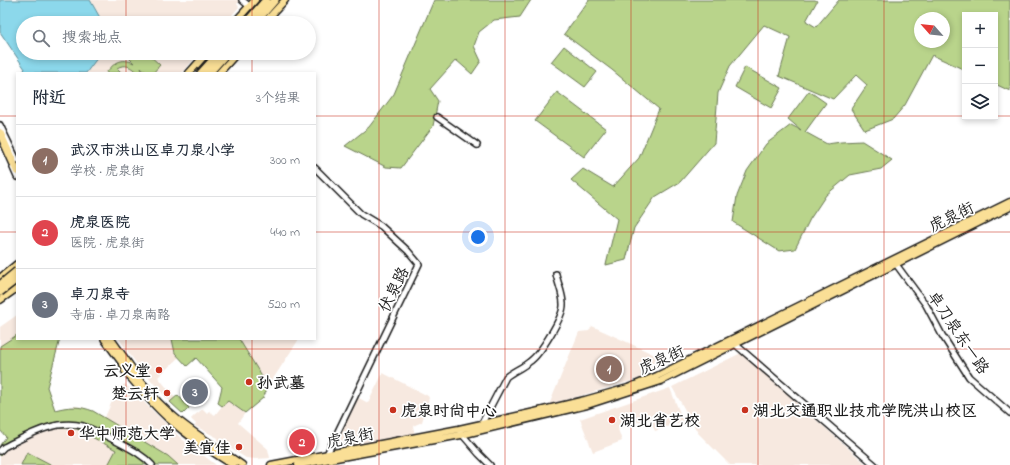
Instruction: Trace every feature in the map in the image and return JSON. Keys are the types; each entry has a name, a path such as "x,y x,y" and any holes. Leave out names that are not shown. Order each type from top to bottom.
{"highway":[{"path":"252,16 266,0"},
{"path":"261,16 275,0"},
{"path":"202,72 213,60"},
{"path":"210,72 221,60"},
{"path":"0,133 16,169"},
{"path":"0,285 16,272"},
{"path":"0,285 16,278"},
{"path":"0,292 16,279"},
{"path":"106,340 129,370 146,388"}],"main road":[{"path":"240,16 255,0"},
{"path":"270,16 285,0"},
{"path":"190,72 201,60"},
{"path":"220,72 231,60"},
{"name":"虎泉街","path":"298,465 588,405 629,392 661,380 735,344 1010,202"},
{"name":"虎泉街","path":"271,465 327,454 460,432 482,423 536,412 628,388 657,376 1010,208"},
{"path":"11,292 9,283 0,278 16,265"},
{"path":"0,300 16,289"},
{"path":"103,340 143,393 165,415 190,436 233,465"},
{"path":"112,340 146,388 164,407 183,423 242,465"}],"street":[{"path":"242,0 249,6"},
{"path":"437,117 477,145"},
{"path":"0,125 16,158"},
{"path":"0,142 16,175"},
{"name":"伏泉路","path":"316,169 361,214 381,226 408,251 419,264 327,454"},
{"name":"卓刀泉东一路","path":"895,262 926,305 942,335 969,377 1010,413"},
{"path":"482,423 506,377 529,363 538,354 561,314 563,305 556,274"},
{"path":"735,344 875,465"},
{"path":"0,451 4,447 48,427 76,425 89,428 128,447 152,465"},
{"path":"460,432 490,465"}],"shaded area":[{"path":"90,0 241,0 237,4 239,7 231,16 99,16"},
{"path":"96,60 193,60 183,72 87,72"},
{"path":"16,316 16,340 60,340 47,387 55,410 75,406 82,407 105,417 118,388 125,384 183,440 216,465 0,465 0,445 6,437 0,430 0,327"},
{"path":"592,326 666,360 641,378 549,405 579,332 589,331"},
{"path":"120,340 172,340 175,353 179,357 158,377 175,398 170,402 136,363"},
{"path":"240,340 298,340 269,385 264,380"},
{"name":"湖北交通职业技术学院洪山校区","path":"741,353 867,465 730,465 698,433 672,387"},
{"path":"383,373 428,396 429,398 422,422 413,426 415,435 339,447 335,441 357,397 368,403"},
{"name":"湖北省艺校","path":"670,388 683,421 655,431 649,418 618,429 622,441 593,452 580,419"},
{"path":"228,401 245,413 238,423 268,449 270,458 246,458 217,440 218,438 195,426 196,424 191,419 195,415 203,409 207,413 209,411 215,415"}],"green space":[{"path":"434,0 531,0 520,17 494,20 479,32 474,46 481,61 472,74 456,60 430,89 438,101 433,126 401,168 386,167 345,146 369,127 394,94"},
{"path":"589,0 815,0 817,1 806,21 816,27 839,0 1010,0 1010,91 998,85 998,12 962,12 962,69 932,55 905,105 893,119 865,130 851,109 867,85 856,75 833,99 779,76 790,37 764,25 730,66 718,93 714,143 680,182 655,197 634,228 626,260 606,265 617,219 571,180 583,169 613,187 639,158 659,109 612,70 564,34"},
{"path":"564,46 597,72 585,87 551,62"},
{"path":"131,60 155,60 160,65 154,72 146,72 141,68 143,72 136,72 131,67 123,66 117,68 121,72 107,72 118,62 129,61 134,63"},
{"path":"745,67 782,88 771,108 735,87"},
{"path":"809,91 826,103 805,132 827,144 862,141 892,160 881,169 850,175 826,195 810,219 795,249 779,251 733,222 737,196 747,171 766,144 791,125 801,130 788,119"},
{"path":"557,92 606,129 584,157 535,121"},
{"path":"16,336 16,340 60,340 47,387 55,410 74,407 93,411 168,456 178,465 108,465 116,450 77,429 71,428 52,429 23,436 0,456 0,445 6,437 0,430 0,346"},
{"path":"172,340 240,340 264,380 269,385 263,398 245,413 228,401 222,406 218,403 222,387 196,358 187,366 175,353"},
{"path":"178,395 189,408 183,414 170,402"},
{"path":"27,452 52,465 21,465"}],"water":[{"path":"0,0 90,0 99,16 16,16 16,56 0,32"},
{"path":"19,60 96,60 87,72 22,72 25,69"}],"place":[{"name":"武汉市洪山区卓刀泉小学","path":"609,369"},
{"name":"云义堂","path":"159,370"},
{"name":"孙武墓","path":"249,382"},
{"name":"卓刀泉寺","path":"195,392"},
{"name":"楚云轩","path":"167,393"},
{"name":"虎泉时尚中心","path":"393,410"},
{"name":"湖北交通职业技术学院洪山校区","path":"745,410"},
{"name":"湖北省艺校","path":"612,420"},
{"name":"华中师范大学","path":"71,433"},
{"name":"虎泉医院","path":"302,442"},
{"name":"美宜佳","path":"239,447"}]}
